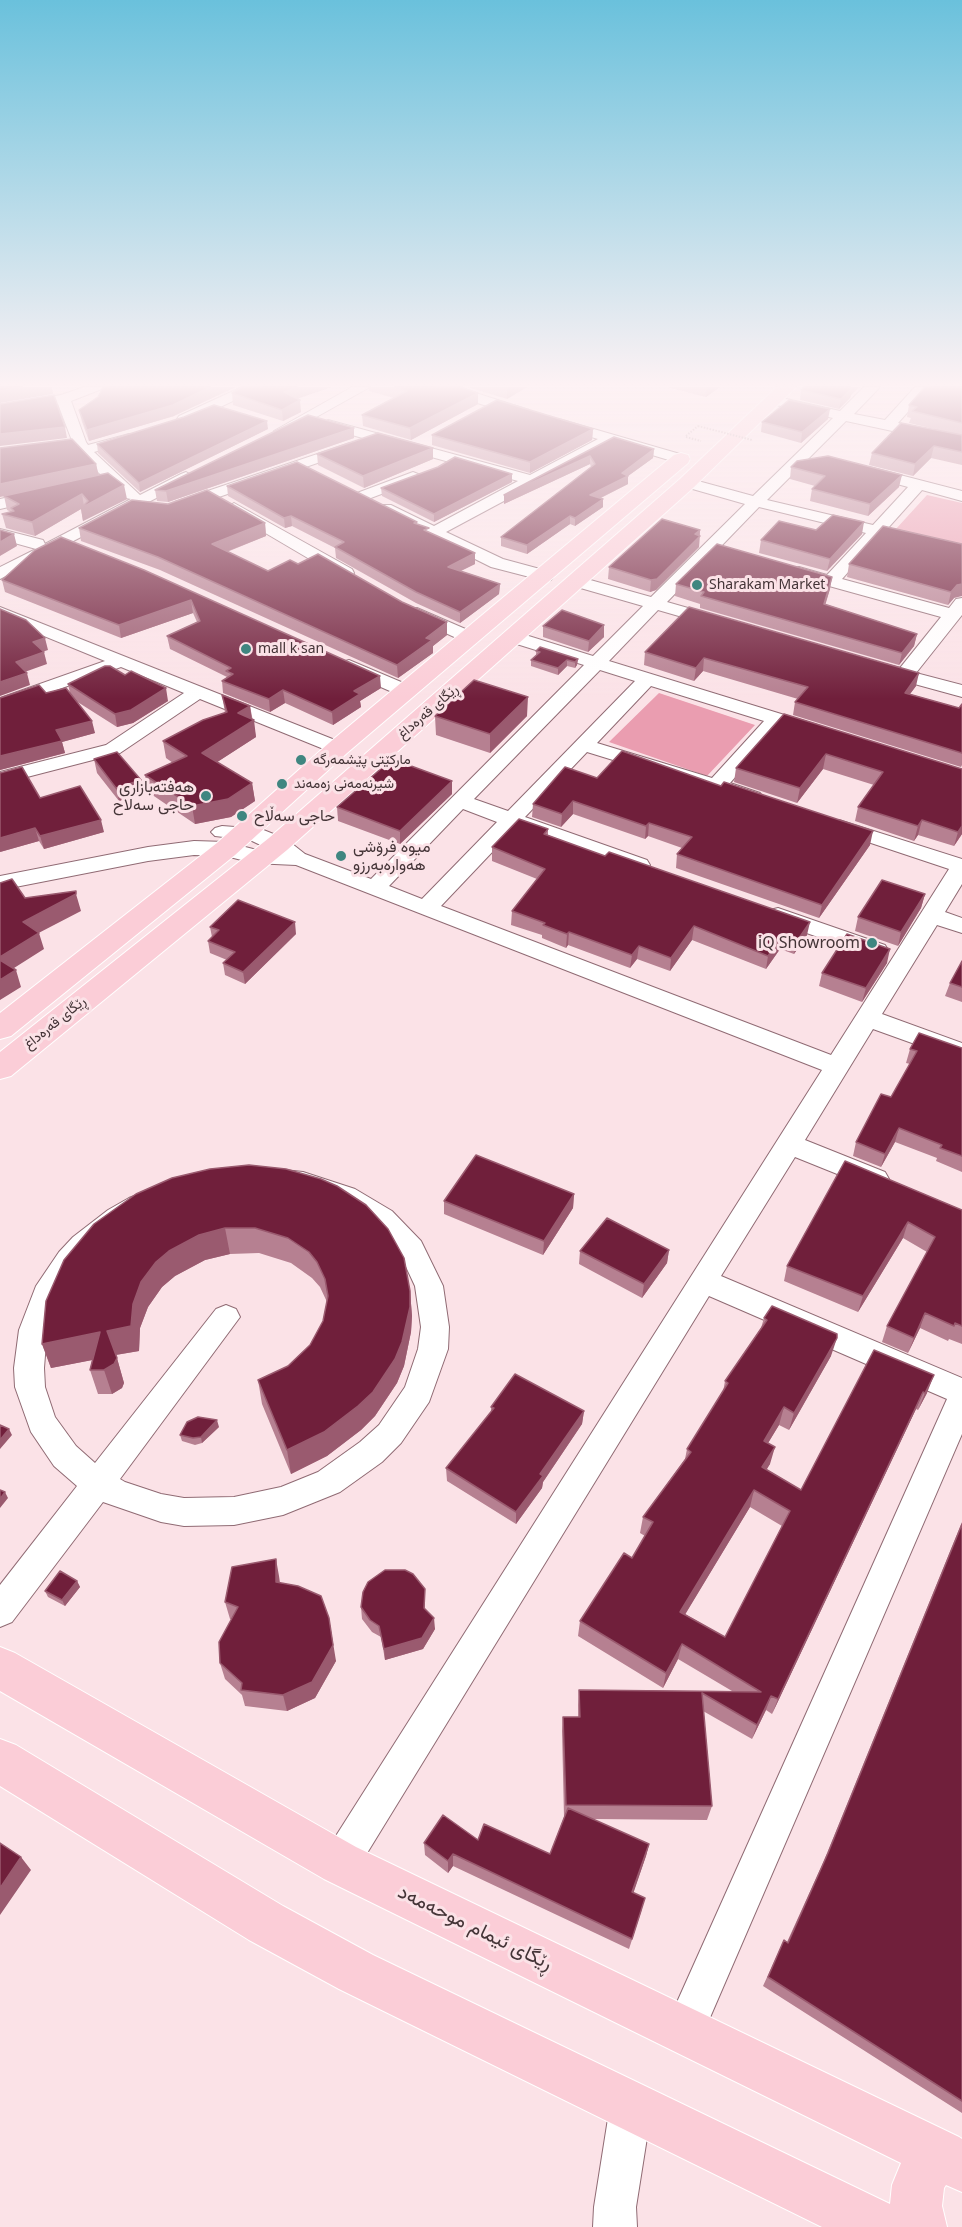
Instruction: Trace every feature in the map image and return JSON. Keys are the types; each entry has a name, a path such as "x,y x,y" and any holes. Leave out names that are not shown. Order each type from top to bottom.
{"main road":[{"name":"ڕێگای قەرەداغ","path":"0,1029 226,849 338,748 545,576 641,491"},
{"name":"ڕێگای قەرەداغ","path":"0,1068 270,850 678,491"},
{"name":"ڕێگای ئیمام موحەمەد","path":"0,1668 340,1863 951,2160"},
{"path":"0,1761 286,1934 356,1972 879,2227"},
{"path":"920,2227 916,2206 918,2185 927,2167 951,2160"}],"street":[{"path":"0,504 57,491"},
{"path":"124,491 131,500 164,509 223,491"},
{"path":"0,562 149,491"},
{"path":"367,491 357,494 497,563 545,576"},
{"path":"434,532 511,491"},
{"path":"716,491 962,551"},
{"path":"374,888 462,802 768,491"},
{"path":"831,581 912,491"},
{"path":"942,491 962,496"},
{"path":"211,495 359,581"},
{"path":"0,574 131,500"},
{"path":"0,534 37,544"},
{"path":"62,541 82,549"},
{"path":"712,547 734,553"},
{"path":"788,568 831,581 957,609 904,675"},
{"path":"576,581 735,627"},
{"path":"399,604 471,638"},
{"path":"0,612 338,748"},
{"path":"0,633 29,624"},
{"path":"513,637 831,736"},
{"path":"337,660 406,691"},
{"path":"0,704 121,661"},
{"path":"871,666 962,691"},
{"path":"426,908 647,679"},
{"path":"0,778 113,749 198,692"},
{"path":"717,785 776,719"},
{"path":"584,745 772,804"},
{"path":"462,802 658,872"},
{"path":"340,1863 962,866 817,818"},
{"path":"0,869 219,832 244,832 270,850"},
{"path":"0,883 148,854 194,848 270,850 299,859 838,1067"},
{"path":"758,907 904,959"},
{"path":"931,915 962,926"},
{"path":"868,1018 962,1052"},
{"path":"790,1144 897,1188"},
{"path":"268,1177 303,1182 346,1196 382,1218 411,1249 425,1276 433,1306 433,1349 427,1371 418,1393 390,1434 350,1469 307,1493 283,1501 234,1511 184,1512 160,1508 127,1498 97,1483 65,1456 47,1432 35,1405 28,1368 33,1330 46,1294 69,1260 98,1232 139,1205 184,1187 232,1178 268,1177"},
{"path":"703,1281 962,1392"},
{"path":"0,1611 226,1317"},
{"path":"685,2029 962,1400"},
{"path":"615,2227 615,2207 631,2106"}],"shaded area":[{"path":"927,495 962,503 962,547 895,530"},
{"path":"659,693 755,725 707,776 609,742"}],"building":[{"path":"27,491 113,491 81,508 88,501 82,494 32,522 2,514 14,511 11,508 19,504 4,496"},
{"path":"209,491 265,523 212,544 268,571 290,560 298,564 318,554 402,602 447,622 426,638 432,640 397,665 158,557 79,528 132,500 168,504"},
{"path":"236,491 355,491 417,522 414,523 429,528 424,530 475,553 448,567 500,584 460,612 416,592 335,547 344,542 291,516 284,518"},
{"path":"387,491 479,491 434,514"},
{"path":"560,491 598,491 590,495 603,499 575,518 570,516 527,545 501,537"},
{"path":"819,491 884,491 870,504"},
{"path":"833,515 864,522 830,559 761,540 779,521 816,530"},
{"path":"662,519 700,530 695,534 700,536 657,579 651,580 609,567"},
{"path":"883,526 962,544 962,584 957,585 951,592 849,564"},
{"path":"0,530 14,534 0,542"},
{"path":"61,537 144,570 380,676 354,691 360,694 332,712 283,690 269,699 222,681 233,674 226,671 231,668 167,636 200,621 191,600 119,625 2,580 35,550"},
{"path":"717,544 832,577 824,604 917,634 902,653 701,596 704,592 676,584"},
{"path":"689,607 919,673 905,693 959,708 962,704 962,753 795,702 808,687 704,658 696,668 645,652"},
{"path":"0,609 26,620 45,638 33,642 44,652 16,662 27,673 0,682"},
{"path":"562,610 604,625 589,641 543,626"},
{"path":"540,647 578,659 575,662 567,660 558,668 531,660 540,652 536,651"},
{"path":"105,666 110,666 125,675 131,671 166,688 131,710 115,714 68,684"},
{"path":"474,680 528,697 490,734 435,716"},
{"path":"39,685 46,693 66,688 92,721 56,730 62,741 0,756 0,698"},
{"path":"222,695 250,706 238,713 254,720 202,753 252,783 228,799 192,806 145,775 187,756 163,741 203,720 227,712"},
{"path":"784,714 962,769 962,826 958,832 922,820 918,826 858,807 883,772 826,754 800,788 736,768"},
{"path":"622,751 721,786 724,782 873,831 822,905 677,854 692,837 649,823 646,826 573,801 562,814 533,804 565,767 597,778"},
{"path":"117,752 141,780 116,788 94,759"},
{"path":"392,759 452,781 400,831 337,807"},
{"path":"22,767 40,798 80,786 101,820 40,836 35,828 0,838 0,773"},
{"path":"519,819 548,829 544,834 605,856 609,852 810,922 797,941 782,936 768,956 694,926 671,958 639,946 632,955 569,932 567,934 512,911 545,869 492,847"},
{"path":"12,879 25,898 76,891 76,894 23,922 39,933 0,957 0,883"},
{"path":"882,880 925,894 901,932 858,917"},
{"path":"238,900 295,922 243,972 223,963 235,952 208,941 219,930 210,927"},
{"path":"847,934 890,949 866,988 822,973"},
{"path":"0,960 16,970 0,980"},
{"path":"962,961 962,987 950,983"},
{"path":"919,1033 962,1048 962,1156 940,1148 942,1145 899,1128 885,1154 856,1142 881,1094 891,1097 917,1051 910,1049"},
{"path":"476,1155 574,1194 544,1241 444,1201"},
{"path":"845,1161 962,1210 962,1326 955,1323 954,1326 925,1313 914,1338 887,1326 935,1237 908,1222 863,1296 787,1266"},
{"path":"249,1165 286,1169 321,1179 337,1186 366,1205 388,1229 404,1258 410,1291 410,1307 402,1342 395,1359 373,1392 324,1432 287,1450 258,1380 288,1366 310,1345 323,1321 328,1296 325,1279 317,1262 309,1252 288,1238 255,1228 225,1228 199,1235 169,1251 156,1262 141,1282 133,1304 131,1326 107,1331 117,1358 114,1364 104,1370 90,1370 100,1332 42,1344 46,1301 64,1260 94,1224 136,1194 172,1178 210,1169"},
{"path":"607,1218 669,1250 644,1284 580,1251"},
{"path":"772,1306 837,1334 837,1338 794,1413 784,1407 764,1441 775,1447 762,1467 801,1490 874,1350 934,1375 925,1393 923,1392 778,1699 771,1696 757,1725 702,1693 712,1806 566,1805 563,1717 580,1717 579,1690 761,1692 682,1644 666,1673 580,1621 624,1553 632,1558 653,1522 643,1517 691,1452 687,1449 728,1383 725,1381 767,1320 764,1318","holes":["754,1490 790,1511 725,1637 680,1612"]},
{"path":"515,1374 584,1411 540,1474 543,1476 516,1512 446,1468 494,1408 491,1407"},
{"path":"198,1417 217,1420 201,1437 180,1435 187,1422"},
{"path":"0,1425 9,1429 0,1440"},
{"path":"962,1524 962,2101 768,1977 784,1940 788,1943 828,1853"},
{"path":"276,1559 276,1582 298,1586 321,1596 329,1618 333,1645 312,1682 283,1695 241,1690 242,1683 220,1663 219,1642 238,1607 225,1602 232,1567"},
{"path":"385,1570 405,1570 413,1574 425,1589 424,1608 434,1618 422,1638 384,1649 379,1626 370,1620 361,1607 363,1592 368,1582"},
{"path":"60,1571 77,1581 62,1600 45,1591"},
{"path":"568,1808 649,1844 632,1892 645,1898 632,1939 453,1854 448,1861 424,1843 443,1815 478,1840 484,1824 550,1854"},
{"path":"0,1843 21,1857 0,1888"}],"place":[{"name":"Sharakam Market","path":"697,585"},
{"name":"mall k san","path":"246,649"},
{"name":"مارکێتی پێشمەرگە","path":"301,760"},
{"name":"شیرنەمەنی زەمەند","path":"282,784"},
{"name":"هەفتەبازاری حاجی سەلاح","path":"206,796"},
{"name":"حاجی سەڵاح","path":"242,816"},
{"name":"میوە فرۆشی هەوارەبەرزو","path":"341,856"},
{"name":"iQ Showroom","path":"872,943"}]}
